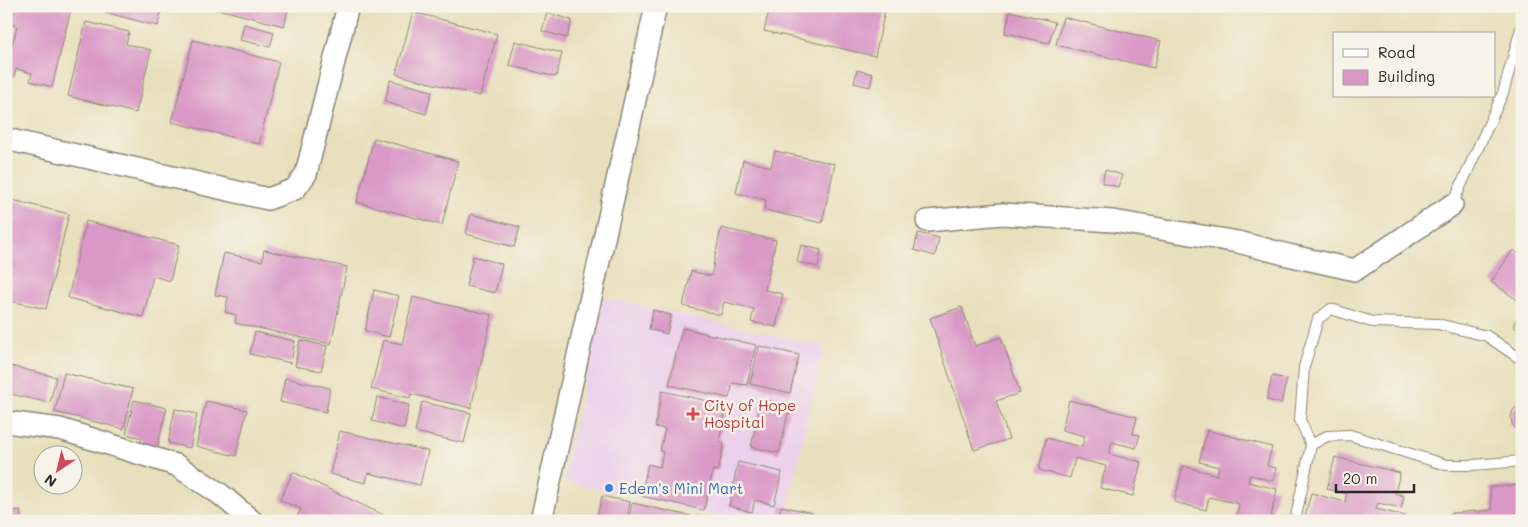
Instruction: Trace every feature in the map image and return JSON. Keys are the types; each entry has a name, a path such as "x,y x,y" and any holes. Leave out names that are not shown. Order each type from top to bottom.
{"street":[{"path":"6,139 268,199 294,188 306,174 348,6"},
{"path":"541,521 656,6"},
{"path":"927,221 1002,214 1112,221 1238,242 1355,270 1452,205"},
{"path":"6,422 60,429 176,466 220,494 252,521"}],"lane":[{"path":"1452,205 1503,93 1522,26"},
{"path":"1295,521 1311,444 1300,420 1304,366 1318,318 1331,309 1372,322 1438,324 1487,336 1522,360"},
{"path":"1311,444 1327,436 1350,436 1446,465 1522,461"}],"shaded area":[{"name":"City of Hope Hospital","path":"603,297 824,347 785,521 737,521 562,481"}],"building":[{"path":"6,6 60,6 71,9 52,87 30,81 32,73 16,69 14,77 6,76 6,52 10,53 17,26 6,24"},
{"path":"108,6 162,6 158,26 107,13"},
{"path":"214,6 289,6 284,26 214,8"},
{"path":"770,6 886,6 875,56 764,31"},
{"path":"1010,11 1055,22 1049,43 1005,33"},
{"path":"413,12 497,34 480,96 396,74"},
{"path":"547,13 572,20 567,38 542,31"},
{"path":"1063,17 1161,41 1154,68 1056,45"},
{"path":"86,22 129,32 126,44 151,50 136,113 68,96"},
{"path":"244,24 274,32 270,47 240,40"},
{"path":"193,40 279,62 259,144 172,122"},
{"path":"515,41 562,53 556,77 509,65"},
{"path":"857,70 873,74 870,87 854,83"},
{"path":"390,80 432,91 426,114 385,102"},
{"path":"374,138 458,161 442,225 357,202"},
{"path":"775,151 835,164 822,223 764,210 766,200 736,193 743,160 771,167"},
{"path":"1105,170 1122,175 1118,187 1102,183"},
{"path":"8,199 69,214 46,309 6,300 6,205"},
{"path":"471,214 520,227 514,247 466,234"},
{"path":"86,221 179,245 170,281 153,276 143,317 68,298"},
{"path":"721,228 776,240 765,290 783,294 776,327 751,322 754,309 724,302 721,315 683,306 691,271 711,276"},
{"path":"918,233 939,238 935,256 914,250"},
{"path":"801,245 821,250 818,267 797,262"},
{"path":"264,250 347,267 331,344 235,323 236,315 225,312 228,297 215,295 224,253 262,261"},
{"path":"1513,250 1522,256 1522,303 1491,282"},
{"path":"473,256 502,264 495,293 466,286"},
{"path":"374,290 399,296 389,337 365,331"},
{"path":"413,297 492,315 471,408 411,394 410,398 371,389 383,340 402,344"},
{"path":"962,307 975,346 1001,337 1020,393 996,401 1009,439 974,450 930,318"},
{"path":"653,310 671,315 667,334 649,329"},
{"path":"1522,313 1522,332 1513,326"},
{"path":"682,328 756,345 747,385 733,383 729,398 669,385"},
{"path":"255,332 295,341 291,363 250,354"},
{"path":"300,340 327,346 321,371 295,366"},
{"path":"759,346 799,355 790,393 750,384"},
{"path":"6,365 56,377 50,403 6,393"},
{"path":"64,373 133,389 124,429 55,412"},
{"path":"1272,376 1287,379 1281,403 1267,400"},
{"path":"285,378 330,388 326,412 280,402"},
{"path":"662,391 727,405 719,441 724,443 718,471 713,470 704,510 641,496 648,464 660,467 663,452 660,451 665,429 655,427"},
{"path":"377,397 409,405 404,429 372,421"},
{"path":"762,399 790,405 779,453 751,447"},
{"path":"134,400 167,408 156,451 139,447 142,438 126,434"},
{"path":"1069,400 1137,417 1133,434 1140,435 1136,448 1112,442 1109,454 1141,462 1133,496 1100,488 1106,466 1075,458 1070,478 1039,470 1046,438 1082,447 1085,436 1062,430"},
{"path":"206,401 247,410 236,456 196,446"},
{"path":"422,402 471,413 464,443 415,432"},
{"path":"1522,405 1522,432 1512,425 1511,417 1513,410"},
{"path":"175,409 197,414 190,448 168,443"},
{"path":"1207,430 1272,447 1267,466 1276,468 1273,481 1250,475 1248,482 1277,489 1270,521 1249,521 1236,517 1239,504 1209,497 1206,510 1174,502 1183,466 1217,475 1219,467 1199,462"},
{"path":"340,431 428,451 420,485 368,473 366,483 330,474"},
{"path":"1335,457 1400,473 1395,493 1404,496 1401,508 1378,503 1376,509 1405,516 1404,521 1304,521 1311,493 1345,502 1347,494 1327,489"},
{"path":"738,462 782,472 774,505 755,500 752,512 729,506"},
{"path":"293,472 396,521 295,521 301,509 280,500"},
{"path":"1522,485 1522,521 1452,521 1451,513 1492,510 1490,487"},
{"path":"602,496 630,502 626,521 596,521"},
{"path":"632,503 690,516 689,521 628,521"},
{"path":"781,506 813,513 812,521 778,521"},
{"path":"20,510 22,521 6,521 6,512"},
{"path":"696,516 714,520 714,521 695,521"}],"place":[{"name":"City of Hope Hospital","path":"693,414"},
{"name":"Edem's Mini Mart","path":"609,488"}]}
